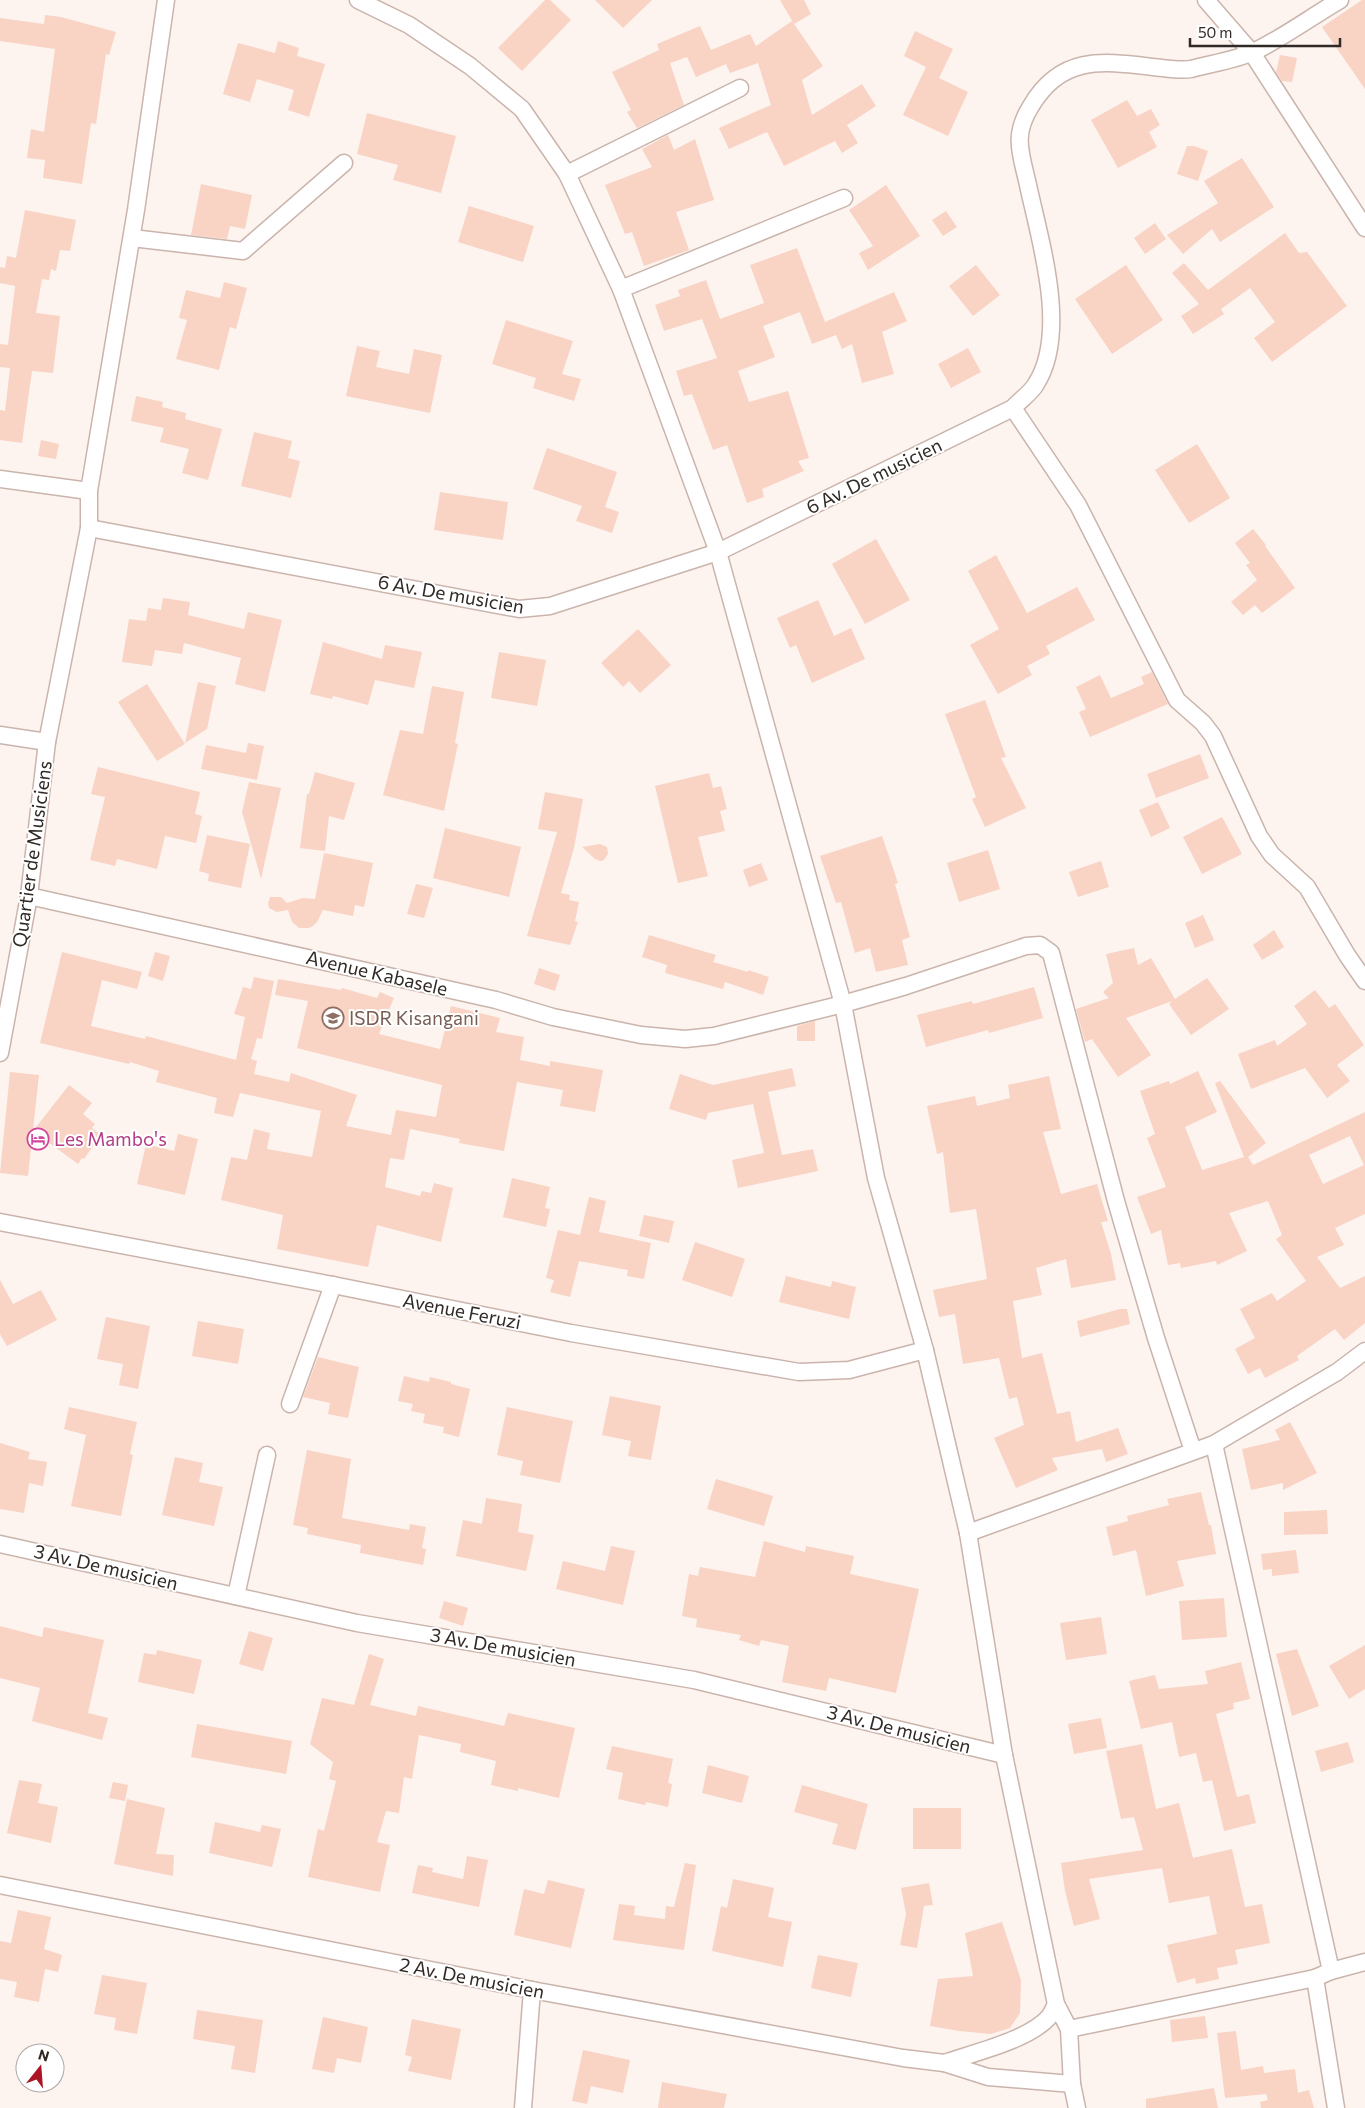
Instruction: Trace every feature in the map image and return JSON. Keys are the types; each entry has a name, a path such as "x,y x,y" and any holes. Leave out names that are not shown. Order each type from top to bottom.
{"street":[{"name":"Quartier de Musiciens","path":"0,1053 29,896 47,742 89,528 89,492 132,238 166,0"},
{"path":"358,0 409,25 470,66 522,109 567,174 621,289 718,552 843,1004 876,1178 924,1350 968,1533 1004,1755 1056,2004 1069,2029 1072,2084 1077,2108"},
{"path":"1206,0 1252,53 1365,228"},
{"name":"6 Av. De musicien","path":"89,528 519,608 550,606 718,552 1013,408 1036,386 1045,368 1050,348 1052,325 1041,246 1018,140 1024,117 1036,97 1052,78 1074,66 1096,62 1188,69 1252,53 1340,0"},
{"path":"567,174 740,88"},
{"path":"132,238 243,251 344,163"},
{"path":"621,289 844,198"},
{"path":"1013,408 1078,505 1177,700 1203,723 1213,736 1258,836 1272,854 1306,887 1346,955 1365,981"},
{"path":"0,479 89,492"},
{"path":"0,735 47,742"},
{"name":"Avenue Kabasele","path":"29,896 496,1000 553,1017 641,1035 685,1039 714,1036 843,1004 906,986 1026,946 1040,946 1051,953 1116,1201 1156,1338 1193,1451"},
{"name":"Avenue Feruzi","path":"0,1222 333,1285 571,1333 799,1372 849,1370 924,1350"},
{"path":"290,1404 333,1285"},
{"path":"968,1533 1214,1444 1337,1372 1365,1350"},
{"path":"1214,1444 1331,1971"},
{"path":"236,1596 267,1455"},
{"name":"3 Av. De musicien","path":"0,1544 358,1623 694,1680 1004,1755"},
{"name":"2 Av. De musicien","path":"0,1885 532,1990 903,2058 944,2063 988,2077 1072,2084"},
{"path":"1069,2029 1315,1978 1331,1971 1365,1962"},
{"path":"1315,1978 1336,2108"},
{"path":"523,2108 532,1990"},
{"path":"944,2063 1011,2040 1030,2030 1048,2018 1056,2004"}],"building":[{"path":"545,0 550,0 571,20 522,71 498,48"},
{"path":"595,0 652,0 623,28"},
{"path":"780,0 804,0 811,14 794,24"},
{"path":"1362,0 1365,0 1365,89 1322,27"},
{"path":"45,15 61,17 116,32 109,55 106,54 96,124 91,123 82,184 43,178 45,160 27,158 31,129 44,132 55,49 0,41 0,18 44,24"},
{"path":"792,21 823,66 802,80 812,115 862,84 876,106 847,125 858,143 842,153 835,141 784,166 767,132 729,149 719,128 771,105 758,63 730,73 726,64 696,77 687,57 670,63 684,105 637,128 627,112 631,110 612,72 659,50 657,44 700,26 711,50 750,34 756,46"},
{"path":"915,31 953,49 939,78 968,92 948,136 903,115 926,67 904,56"},
{"path":"278,41 299,48 297,56 325,64 309,117 288,110 294,90 257,79 250,102 223,94 238,43 275,53"},
{"path":"1280,55 1297,58 1292,82 1282,81 1276,72"},
{"path":"1127,100 1137,116 1151,109 1160,125 1149,132 1157,147 1118,168 1091,120"},
{"path":"367,113 456,136 441,193 393,180 398,165 357,154"},
{"path":"668,135 674,150 695,139 714,200 676,212 689,250 644,266 632,232 625,234 605,185 652,167 642,149"},
{"path":"1187,146 1194,146 1208,151 1198,181 1177,174"},
{"path":"1242,158 1274,207 1220,242 1212,229 1183,254 1167,235 1218,203 1204,181"},
{"path":"201,184 252,195 245,229 230,226 227,239 191,235"},
{"path":"886,185 920,236 868,270 859,253 873,246 849,210"},
{"path":"469,206 534,226 523,262 458,242"},
{"path":"25,210 76,220 70,251 60,250 56,271 51,269 49,280 42,279 36,313 60,316 53,373 32,371 22,443 0,440 0,410 5,411 10,368 0,367 0,344 8,345 15,286 0,283 0,267 5,268 7,256 16,258"},
{"path":"946,211 957,227 943,236 932,220"},
{"path":"1155,223 1166,239 1145,254 1134,238"},
{"path":"1285,233 1299,253 1307,252 1347,306 1272,362 1254,338 1275,322 1250,288 1221,309 1224,314 1193,334 1181,316 1199,304 1172,273 1184,263 1208,290"},
{"path":"797,248 825,322 894,292 907,321 882,332 894,374 862,383 852,344 842,349 836,335 812,344 800,312 763,326 775,357 738,371 749,402 788,391 809,458 798,461 804,471 762,489 764,497 747,503 727,445 713,450 692,394 684,396 676,371 717,358 702,319 664,331 655,305 680,296 678,290 706,280 720,319 764,303 750,265"},
{"path":"976,265 1000,295 973,316 949,286"},
{"path":"1126,265 1163,320 1112,354 1075,299"},
{"path":"224,282 247,288 236,329 230,327 219,370 176,359 187,320 179,318 186,290 220,298"},
{"path":"506,320 573,341 562,374 581,379 574,401 533,388 536,378 492,364"},
{"path":"357,346 380,351 376,367 409,374 414,349 442,355 430,413 346,396"},
{"path":"968,348 981,372 951,388 938,364"},
{"path":"136,396 163,402 162,407 186,413 185,419 222,429 208,480 182,473 189,449 160,442 164,428 131,421"},
{"path":"254,432 292,441 288,458 300,461 291,498 241,486"},
{"path":"41,440 59,444 56,459 38,456"},
{"path":"1197,444 1230,498 1189,523 1155,470"},
{"path":"547,448 617,472 605,507 619,512 612,533 576,521 582,506 533,489"},
{"path":"440,492 508,502 503,540 434,530"},
{"path":"1253,529 1295,588 1262,613 1255,605 1243,615 1231,602 1257,580 1246,565 1250,563 1235,543"},
{"path":"876,539 910,600 865,624 832,564"},
{"path":"996,555 1027,613 1077,587 1095,620 1046,646 1050,654 1027,666 1032,675 998,694 970,645 999,629 968,571"},
{"path":"163,598 190,602 188,615 244,629 248,612 282,620 265,692 235,684 241,658 184,643 182,654 155,650 152,666 122,662 129,619 146,621 148,608 161,610"},
{"path":"818,600 834,636 851,628 865,659 812,683 796,645 790,648 777,618"},
{"path":"638,629 671,665 640,693 629,681 623,687 601,663"},
{"path":"323,642 382,659 385,645 422,652 414,688 375,680 368,705 333,696 332,699 310,694"},
{"path":"499,652 546,660 537,706 491,698"},
{"path":"1152,672 1168,704 1090,737 1079,712 1086,709 1076,687 1100,675 1111,698 1144,684 1141,677"},
{"path":"198,682 216,686 207,729 185,743"},
{"path":"147,684 185,744 157,761 118,702"},
{"path":"432,686 464,692 455,743 458,744 444,811 383,795 400,730 423,734"},
{"path":"985,700 1006,757 1001,758 1026,808 985,827 972,799 976,797 945,714"},
{"path":"248,743 264,746 257,780 201,769 206,745 246,753"},
{"path":"1200,754 1209,778 1156,798 1147,774"},
{"path":"98,767 200,792 195,814 202,816 196,843 165,836 157,869 117,859 115,866 90,860 105,797 91,794"},
{"path":"315,772 355,783 344,820 329,816 325,851 300,848 307,794 309,794"},
{"path":"709,773 713,788 721,786 727,809 720,811 725,831 698,837 708,876 678,883 655,786"},
{"path":"249,782 281,788 261,879 242,812"},
{"path":"545,792 583,799 574,848 561,893 570,895 569,900 579,902 575,921 578,922 570,945 527,936 557,832 538,829"},
{"path":"1158,802 1170,828 1151,837 1139,810"},
{"path":"1222,817 1242,854 1202,874 1183,837"},
{"path":"445,828 521,847 509,897 433,878"},
{"path":"207,835 250,844 241,888 208,881 209,874 199,871"},
{"path":"882,836 898,883 895,884 910,937 902,940 908,965 876,972 870,948 855,953 841,902 836,903 820,856"},
{"path":"600,844 607,847 608,854 604,860 600,861 582,847"},
{"path":"988,850 1000,889 959,902 947,863"},
{"path":"324,853 373,863 364,907 355,905 353,916 323,910 313,926 299,928 292,922 288,910 277,912 269,908 270,897 281,897 287,903 303,898 315,899"},
{"path":"1101,861 1109,887 1078,897 1069,872"},
{"path":"761,863 768,880 749,887 743,870"},
{"path":"416,884 433,888 424,918 407,914"},
{"path":"1203,915 1214,940 1195,948 1185,923"},
{"path":"1274,930 1284,947 1262,960 1253,945"},
{"path":"649,935 716,955 713,962 769,977 763,995 725,982 723,989 665,973 667,965 642,957"},
{"path":"1134,948 1138,965 1151,958 1175,999 1207,978 1229,1009 1191,1035 1169,1004 1172,1001 1126,1018 1151,1055 1118,1077 1092,1039 1085,1042 1076,1009 1109,998 1103,992 1113,983 1106,954"},
{"path":"62,952 142,972 137,989 102,980 91,1026 145,1039 146,1036 236,1060 245,1017 234,1014 243,987 251,989 254,977 274,981 262,1039 257,1038 251,1059 257,1061 254,1074 289,1082 291,1073 357,1095 346,1126 391,1135 396,1110 436,1117 442,1085 297,1048 308,1001 275,995 278,979 341,990 342,988 377,998 380,992 394,998 379,1034 440,1049 451,1006 500,1018 496,1032 524,1037 520,1060 550,1066 550,1061 603,1070 595,1112 560,1106 563,1090 517,1082 504,1151 459,1143 460,1139 410,1129 404,1160 390,1158 385,1187 420,1196 422,1191 431,1193 434,1183 453,1188 441,1242 377,1225 368,1267 277,1249 283,1215 221,1200 231,1157 247,1160 254,1129 270,1133 267,1149 312,1157 321,1111 240,1093 233,1117 214,1113 217,1098 156,1082 159,1071 130,1062 129,1064 40,1043"},
{"path":"155,952 170,956 163,981 148,976"},
{"path":"539,968 560,975 555,991 534,984"},
{"path":"1034,987 1043,1018 989,1033 988,1030 926,1047 917,1015 972,1001 973,1004"},
{"path":"1315,990 1329,1008 1335,1004 1364,1045 1337,1065 1350,1081 1327,1098 1305,1068 1251,1089 1238,1054 1275,1040 1277,1046 1307,1024 1294,1006"},
{"path":"815,1021 815,1041 797,1041 797,1026"},
{"path":"792,1068 796,1086 768,1092 782,1155 813,1149 818,1171 738,1188 732,1160 764,1153 753,1104 708,1113 706,1120 669,1109 680,1074 713,1085"},
{"path":"1198,1071 1217,1112 1185,1127 1202,1170 1244,1157 1215,1083 1220,1081 1266,1143 1248,1157 1253,1165 1365,1112 1365,1214 1335,1228 1344,1245 1317,1257 1340,1288 1365,1276 1365,1323 1344,1340 1335,1329 1297,1356 1299,1360 1265,1378 1260,1368 1248,1374 1235,1349 1255,1338 1240,1309 1272,1293 1277,1301 1306,1281 1276,1239 1282,1235 1268,1201 1229,1213 1247,1251 1217,1265 1216,1261 1181,1268 1180,1263 1168,1265 1161,1230 1151,1234 1137,1197 1166,1187 1147,1138 1155,1134 1140,1091 1169,1081 1170,1084","holes":["1350,1136 1364,1165 1323,1184 1309,1155"]},
{"path":"10,1072 39,1075 28,1176 0,1173"},
{"path":"1049,1076 1061,1129 1043,1132 1061,1194 1097,1184 1108,1221 1101,1222 1111,1254 1116,1280 1071,1288 1066,1259 1036,1268 1042,1295 1013,1301 1022,1358 1042,1353 1057,1414 1070,1411 1076,1442 1118,1428 1128,1454 1106,1462 1102,1449 1052,1458 1058,1470 1016,1488 994,1438 1024,1425 1017,1397 1009,1399 999,1358 963,1364 955,1314 939,1317 933,1290 987,1279 976,1209 950,1213 943,1152 937,1154 927,1106 975,1096 977,1106 1010,1098 1008,1085"},
{"path":"69,1085 92,1103 83,1114 95,1124 92,1128 101,1135 84,1159 82,1158 78,1164 33,1131"},
{"path":"178,1134 198,1139 185,1195 137,1184 146,1144 174,1151"},
{"path":"512,1178 550,1187 545,1208 550,1209 546,1227 503,1217"},
{"path":"589,1197 606,1201 599,1232 651,1243 644,1279 627,1276 628,1270 579,1261 570,1297 550,1292 554,1280 546,1278 558,1230 580,1235"},
{"path":"644,1215 674,1221 669,1243 639,1236"},
{"path":"695,1242 745,1259 732,1297 682,1280"},
{"path":"786,1276 831,1287 832,1281 856,1287 849,1319 779,1302"},
{"path":"0,1280 13,1304 41,1290 57,1320 7,1346 0,1334"},
{"path":"1120,1309 1127,1309 1130,1324 1080,1337 1077,1321"},
{"path":"106,1317 150,1326 138,1389 119,1385 123,1364 97,1359"},
{"path":"198,1321 244,1329 238,1364 192,1356"},
{"path":"318,1357 359,1367 348,1418 328,1414 330,1403 303,1397"},
{"path":"404,1376 429,1382 430,1377 470,1389 459,1437 443,1433 444,1427 423,1423 425,1414 411,1411 413,1404 398,1401"},
{"path":"610,1396 661,1406 651,1460 628,1456 631,1441 602,1435"},
{"path":"69,1407 137,1422 130,1454 133,1455 121,1516 71,1506 86,1435 64,1429"},
{"path":"507,1407 573,1421 560,1483 520,1475 523,1461 497,1455"},
{"path":"1290,1422 1317,1473 1283,1490 1283,1483 1251,1490 1242,1449 1280,1440 1275,1430"},
{"path":"0,1443 30,1452 28,1459 47,1462 43,1486 29,1483 24,1513 0,1509"},
{"path":"307,1450 351,1459 342,1518 409,1530 410,1524 426,1527 422,1548 426,1549 423,1565 360,1553 361,1545 307,1534 308,1528 293,1525"},
{"path":"175,1457 203,1463 199,1482 223,1487 214,1526 162,1515"},
{"path":"716,1479 773,1496 764,1526 707,1509"},
{"path":"1201,1492 1209,1525 1211,1525 1216,1554 1177,1561 1184,1586 1146,1596 1136,1550 1113,1556 1106,1527 1128,1521 1127,1516 1169,1505 1167,1499"},
{"path":"486,1498 522,1504 518,1532 534,1535 526,1571 456,1556 463,1520 482,1524"},
{"path":"1327,1510 1328,1534 1284,1535 1284,1512"},
{"path":"764,1541 805,1552 806,1546 854,1556 850,1574 919,1589 896,1693 829,1678 826,1691 782,1682 789,1646 761,1640 759,1646 739,1640 741,1635 696,1627 697,1619 682,1616 689,1574 698,1576 700,1567 755,1577"},
{"path":"611,1546 635,1551 623,1605 556,1589 563,1561 605,1571"},
{"path":"1296,1550 1299,1573 1272,1576 1272,1569 1263,1570 1261,1554"},
{"path":"1224,1598 1227,1637 1182,1640 1179,1601"},
{"path":"444,1601 468,1608 463,1626 439,1618"},
{"path":"1101,1617 1107,1654 1066,1660 1060,1623"},
{"path":"0,1626 42,1637 44,1627 104,1640 88,1713 108,1718 102,1740 32,1721 40,1688 0,1678"},
{"path":"249,1631 273,1638 263,1671 239,1664"},
{"path":"1365,1645 1365,1689 1349,1699 1329,1666"},
{"path":"1297,1649 1319,1706 1292,1716 1276,1654"},
{"path":"157,1650 202,1660 194,1694 138,1682 144,1653 156,1655"},
{"path":"369,1654 384,1659 370,1705 416,1716 418,1706 504,1726 508,1713 575,1728 559,1798 518,1788 518,1791 491,1785 496,1761 460,1752 461,1744 419,1735 412,1779 404,1777 399,1813 386,1811 377,1842 390,1845 380,1892 308,1877 318,1829 324,1831 336,1781 329,1779 333,1762 310,1744 322,1698 354,1705"},
{"path":"1241,1662 1250,1699 1233,1703 1234,1709 1216,1714 1237,1797 1249,1794 1256,1823 1224,1831 1212,1780 1203,1782 1196,1753 1179,1757 1172,1722 1141,1729 1129,1681 1155,1675 1159,1689 1208,1684 1205,1671"},
{"path":"1101,1718 1107,1748 1074,1754 1068,1724"},
{"path":"197,1724 292,1741 286,1774 191,1757"},
{"path":"1348,1742 1354,1762 1321,1772 1315,1751"},
{"path":"1142,1744 1156,1809 1179,1803 1193,1858 1232,1849 1245,1907 1262,1904 1270,1943 1235,1950 1238,1964 1217,1968 1219,1979 1196,1984 1195,1978 1177,1983 1167,1945 1217,1934 1209,1896 1169,1903 1162,1868 1089,1879 1100,1919 1074,1926 1065,1891 1061,1863 1143,1850 1134,1817 1121,1819 1106,1751"},
{"path":"612,1746 673,1759 668,1783 672,1784 668,1807 646,1802 645,1805 618,1799 623,1773 606,1769"},
{"path":"708,1765 749,1776 742,1803 702,1793"},
{"path":"19,1780 42,1784 38,1803 58,1807 51,1843 7,1833"},
{"path":"113,1782 128,1785 125,1801 109,1798"},
{"path":"802,1785 868,1804 856,1850 832,1844 838,1824 794,1812"},
{"path":"127,1799 165,1808 156,1854 174,1855 173,1876 114,1864"},
{"path":"913,1808 961,1808 961,1849 913,1849"},
{"path":"215,1822 260,1832 262,1825 281,1829 272,1867 209,1853"},
{"path":"467,1856 488,1860 479,1907 412,1893 418,1865 433,1868 432,1872 463,1879"},
{"path":"685,1863 696,1865 684,1950 613,1940 619,1904 635,1906 634,1915 665,1919 666,1906 674,1907"},
{"path":"733,1879 774,1888 768,1917 792,1922 783,1967 712,1951 721,1906 727,1908"},
{"path":"548,1880 585,1889 571,1948 514,1935 524,1889 544,1894"},
{"path":"929,1883 933,1905 924,1906 917,1948 900,1945 906,1914 901,1888"},
{"path":"18,1910 51,1917 44,1949 62,1955 58,1972 45,1969 39,2002 14,1997 17,1982 0,1979 0,1941 11,1943"},
{"path":"1002,1922 1021,1980 1020,2013 1010,2028 991,2034 930,2026 938,1979 973,1976 965,1933"},
{"path":"818,1955 858,1963 851,1997 811,1988"},
{"path":"102,1975 147,1983 137,2034 114,2030 116,2018 94,2014"},
{"path":"197,2010 263,2020 255,2073 231,2069 235,2046 193,2039"},
{"path":"1205,2016 1208,2038 1172,2042 1170,2020"},
{"path":"323,2017 368,2027 361,2063 337,2058 334,2073 312,2069"},
{"path":"412,2019 461,2029 451,2080 408,2071 412,2057 405,2055"},
{"path":"1236,2031 1241,2070 1263,2066 1264,2073 1295,2069 1298,2093 1309,2090 1314,2108 1261,2108 1260,2102 1268,2100 1266,2094 1225,2098 1217,2033"},
{"path":"583,2050 630,2060 623,2093 591,2086 587,2104 572,2101"},
{"path":"662,2082 727,2094 724,2108 658,2108"},
{"path":"1214,2088 1218,2108 1146,2108 1146,2099"}],"place":[{"name":"ISDR Kisangani","path":"333,1018"},
{"name":"Les Mambo's","path":"38,1139"}]}
